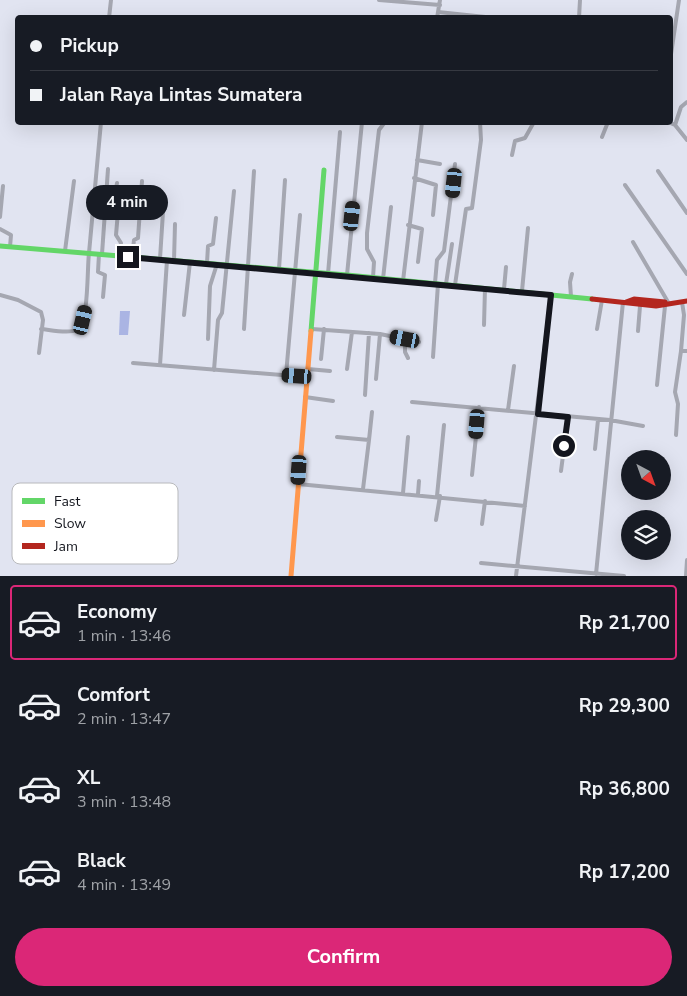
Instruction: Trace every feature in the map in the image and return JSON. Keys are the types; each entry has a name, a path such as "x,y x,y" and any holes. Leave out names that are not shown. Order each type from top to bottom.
{"main road":[{"path":"291,576 324,170"},
{"path":"0,246 504,289 624,302 640,306 685,300"},
{"path":"624,302 634,299 666,304"}],"street":[{"path":"109,15 110,0"},
{"path":"379,0 440,3 438,15"},
{"path":"579,15 580,0"},
{"path":"673,41 679,0"},
{"path":"438,12 466,15"},
{"path":"687,102 681,107 675,124 687,140"},
{"path":"41,329 70,331 77,330 81,326 86,308 101,125"},
{"path":"347,275 362,125"},
{"path":"373,278 374,262 367,249 367,233 380,130 383,125"},
{"path":"403,280 408,225 422,125"},
{"path":"455,285 466,209 472,208 481,140 480,125"},
{"path":"512,155 515,141 525,138 532,125"},
{"path":"602,137 607,125"},
{"path":"328,274 340,132"},
{"path":"417,160 440,164"},
{"path":"432,358 437,260 444,251 455,164"},
{"path":"103,297 105,275 98,272 108,169"},
{"path":"244,329 254,171"},
{"path":"658,171 687,213"},
{"path":"414,178 436,185 433,215"},
{"path":"279,269 285,180"},
{"path":"65,251 74,181"},
{"path":"132,257 134,240 138,238 142,181"},
{"path":"117,183 115,194 119,200 116,234 121,243 118,255"},
{"path":"624,185 687,274"},
{"path":"0,217 3,186"},
{"path":"214,370 216,334 218,320 222,313 234,191"},
{"path":"158,193 164,196 160,260"},
{"path":"383,279 391,207"},
{"path":"286,375 300,215"},
{"path":"207,263 208,246 213,244 216,218"},
{"path":"174,261 176,224"},
{"path":"408,225 422,229 418,262"},
{"path":"522,291 528,228"},
{"path":"0,229 11,235 10,247"},
{"path":"633,242 666,304 657,384"},
{"path":"446,284 452,244"},
{"path":"160,365 167,260"},
{"path":"184,315 190,262"},
{"path":"208,339 210,289 217,264"},
{"path":"504,289 506,267"},
{"path":"571,297 570,282 572,274"},
{"path":"484,325 485,288"},
{"path":"0,295 18,300 39,310 43,318 39,353"},
{"path":"516,576 538,414 551,295"},
{"path":"597,330 602,300"},
{"path":"676,435 678,404 675,392 682,351 685,300"},
{"path":"596,574 610,420 624,302"},
{"path":"638,331 640,306"},
{"path":"312,329 380,334 419,342"},
{"path":"321,359 324,329"},
{"path":"347,369 352,332"},
{"path":"365,395 369,333"},
{"path":"376,379 380,334"},
{"path":"405,339 405,352 408,358"},
{"path":"682,351 687,351"},
{"path":"133,363 307,377"},
{"path":"508,410 514,366"},
{"path":"308,369 330,371"},
{"path":"305,397 333,401"},
{"path":"412,402 610,420 643,426"},
{"path":"472,475 479,407"},
{"path":"363,489 372,412"},
{"path":"561,471 568,417"},
{"path":"595,449 598,420"},
{"path":"436,520 444,425"},
{"path":"337,437 368,440"},
{"path":"403,493 408,437"},
{"path":"418,494 419,480"},
{"path":"298,484 418,494 525,506"},
{"path":"482,524 485,501"},
{"path":"686,576 687,560"},
{"path":"481,563 624,576"}],"water":[{"path":"120,311 130,311 128,335 119,335"}],"traffic: fast":[{"path":"311,331 324,170"},
{"path":"0,246 347,275 592,299"}],"traffic: slow":[{"path":"291,576 311,331"}],"traffic: jam":[{"path":"592,299 656,306 687,301"},
{"path":"626,302 634,299 665,302"}],"route":[{"path":"128,257 494,288 551,295 538,414 568,417 564,446"}]}
